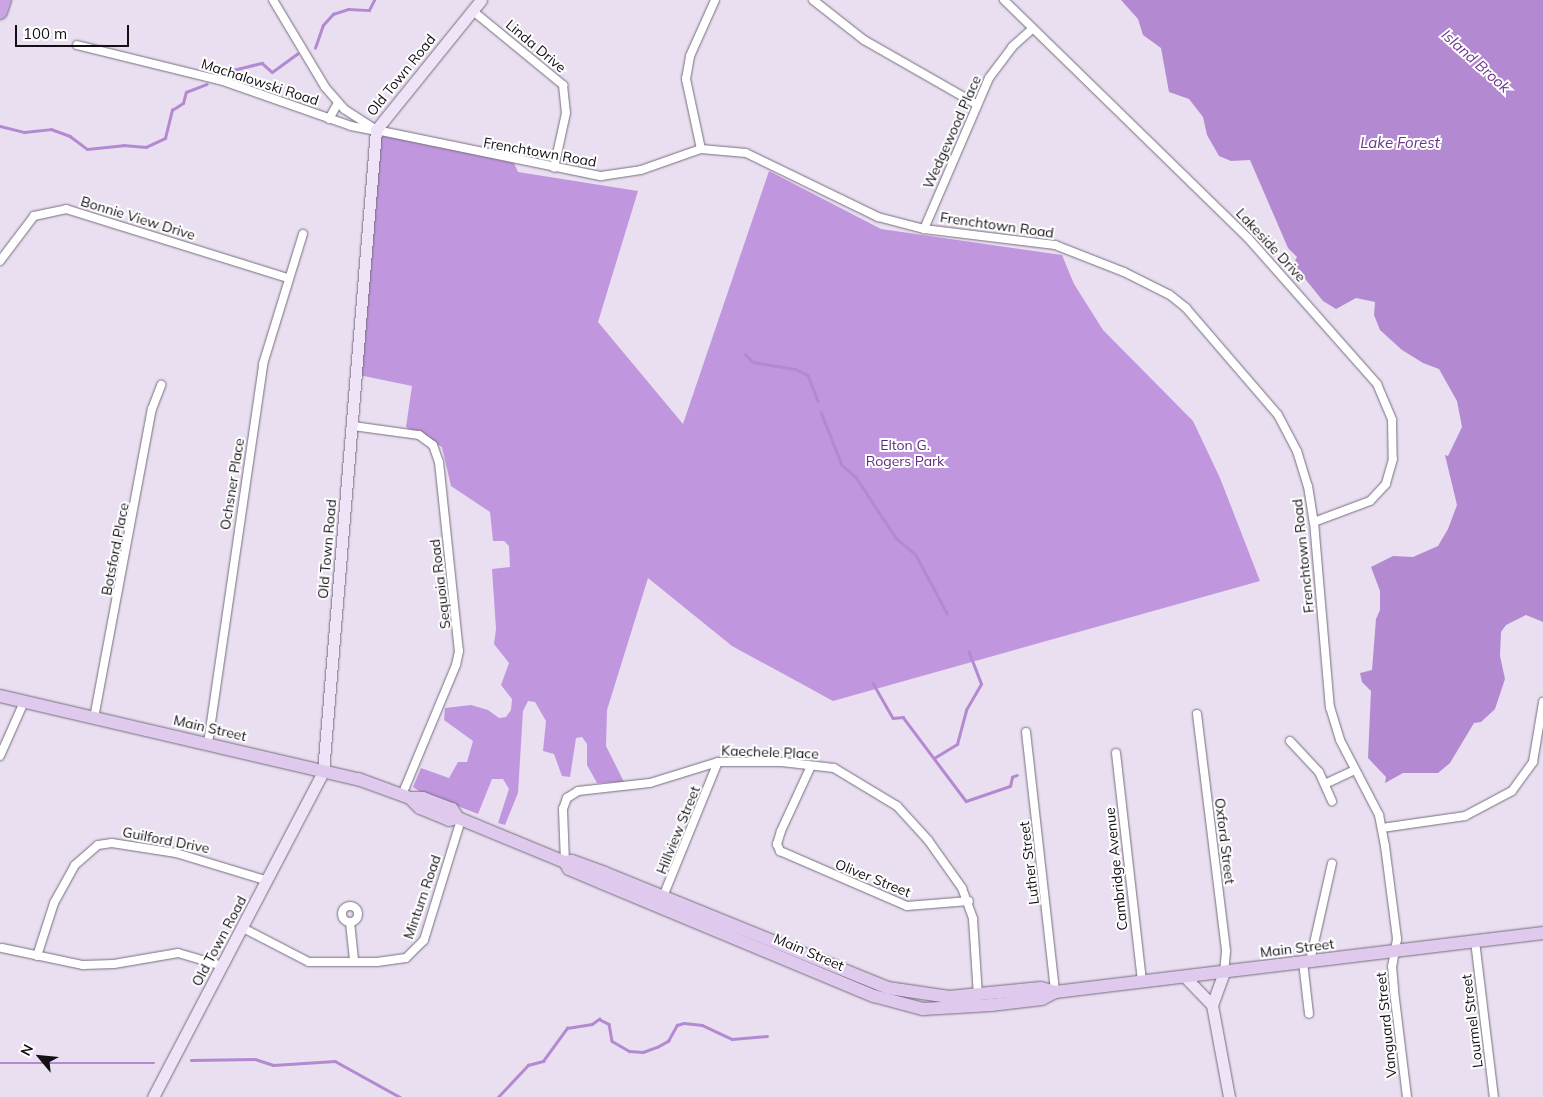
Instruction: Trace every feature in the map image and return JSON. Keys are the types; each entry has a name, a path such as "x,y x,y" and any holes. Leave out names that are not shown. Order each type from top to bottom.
{"highway":[{"path":"0,12 4,0"}],"main road":[{"name":"Old Town Road","path":"153,1097 268,881 323,772 376,130 481,0"},
{"name":"Main Street","path":"0,696 358,779 406,796 420,808 449,820 460,819 565,862 572,861 661,902 888,994 978,1001 1041,988 1055,992 1543,933"},
{"path":"1224,972 1212,1005 1229,1097"},
{"path":"1185,977 1212,1005"}],"street":[{"name":"Frenchtown Road","path":"273,0 325,87 356,120 376,130 600,176 624,175 701,149 746,153 878,217 924,228 1055,245 1124,272 1170,296 1248,376 1278,415 1302,465 1314,522 1330,707 1336,730 1379,815 1397,939 1394,951"},
{"path":"701,149 687,90 686,73 715,0"},
{"path":"813,0 864,40 976,104"},
{"name":"Lakeside Drive","path":"1004,0 1248,238 1380,388 1389,407 1394,444 1392,468 1386,484 1370,501 1314,522"},
{"name":"Linda Drive","path":"473,11 563,85 566,112 554,168"},
{"name":"Wedgewood Place","path":"924,228 976,104 1004,57 1032,29"},
{"name":"Machalowski Road","path":"77,45 220,80 329,119 376,130"},
{"path":"329,119 338,103"},
{"name":"Bonnie View Drive","path":"0,261 34,216 66,209 288,278"},
{"name":"Ochsner Place","path":"208,743 263,364 303,234"},
{"name":"Botsford Place","path":"94,718 152,409 161,385"},
{"name":"Sequoia Road","path":"353,426 420,435 433,445 439,462 459,651 456,665 406,796"},
{"path":"0,756 24,702"},
{"path":"1382,828 1464,816 1512,791 1533,762 1543,702"},
{"name":"Oxford Street","path":"1197,714 1226,951 1224,972"},
{"name":"Luther Street","path":"1026,732 1055,992"},
{"path":"1290,741 1327,783 1332,801"},
{"name":"Cambridge Avenue","path":"1116,753 1142,982"},
{"name":"Kaechele Place","path":"565,862 563,809 572,793 584,789 657,781 718,762 782,762 825,766 844,772 897,806 928,840 969,901 976,946 978,1001"},
{"name":"Hillview Street","path":"661,902 718,762"},
{"name":"Oliver Street","path":"811,766 777,844 778,848 788,856 897,904 915,907 969,901"},
{"path":"1327,783 1355,770"},
{"name":"Minturn Road","path":"243,928 309,962 399,959 420,946 460,819"},
{"name":"Guilford Drive","path":"37,956 54,902 75,865 98,845 112,843 176,853 268,881"},
{"path":"1309,1014 1307,962 1332,863"},
{"path":"350,922 354,961"},
{"name":"Lourmel Street","path":"1475,941 1494,1097"},
{"path":"2,948 37,956 102,965 178,953 223,966"},
{"name":"Vanguard Street","path":"1394,951 1393,983 1407,1097"}],"green space":[{"name":"Elton G. Rogers Park","path":"377,133 514,163 518,172 638,191 598,322 683,424 769,171 881,229 1062,255 1074,284 1103,330 1193,421 1220,478 1260,581 833,701 732,646 648,578 607,710 606,746 624,782 597,783 587,765 587,744 582,737 576,738 570,777 562,776 554,754 543,751 546,721 535,702 528,701 523,711 518,793 505,825 498,823 509,789 503,779 492,779 478,814 419,791 413,787 421,768 449,778 458,762 467,762 473,741 444,720 445,708 471,705 488,710 499,718 506,717 511,710 512,699 501,685 509,663 494,644 496,629 492,569 510,567 509,546 504,541 493,541 490,512 451,486 442,447 406,427 412,386 359,375"}],"water":[{"name":"Lake Forest","path":"1121,0 1543,0 1543,622 1526,615 1506,625 1501,632 1500,656 1505,679 1495,709 1481,722 1474,723 1450,763 1438,773 1403,773 1385,783 1386,777 1368,758 1371,691 1362,682 1360,673 1372,670 1376,619 1380,610 1380,591 1371,567 1393,556 1413,557 1438,546 1448,529 1457,505 1445,455 1448,456 1462,427 1457,401 1439,369 1423,363 1402,350 1380,330 1374,315 1375,302 1356,298 1336,309 1323,301 1293,264 1297,257 1288,248 1250,160 1231,161 1219,156 1207,135 1203,117 1189,99 1169,92 1161,48 1143,35 1138,19"}],"waterway":[{"name":"Island Brook","path":"315,48 323,25 333,14 348,9 369,10 374,0"},
{"name":"Island Brook","path":"225,72 262,63 272,72 297,54"},
{"name":"Island Brook","path":"0,126 24,132 51,129 70,136 87,149 123,145 146,147 165,138 172,110 183,103 186,92 207,84"},
{"path":"745,354 753,362 795,369 808,375 818,401"},
{"path":"821,412 842,465 856,477 896,538 916,555 947,613"},
{"path":"934,758 957,744 966,710 981,684 969,652"},
{"path":"873,683 893,718 903,717 966,801 1010,786 1012,777 1017,775"},
{"path":"498,1097 528,1065 543,1061 567,1028 592,1024 599,1019 609,1024 612,1041 629,1051 643,1052 657,1047 668,1041 677,1025 684,1023 702,1025 732,1039 767,1036"},
{"path":"191,1060 255,1059 273,1065 335,1061 400,1097"},
{"path":"0,1063 154,1063"}]}
